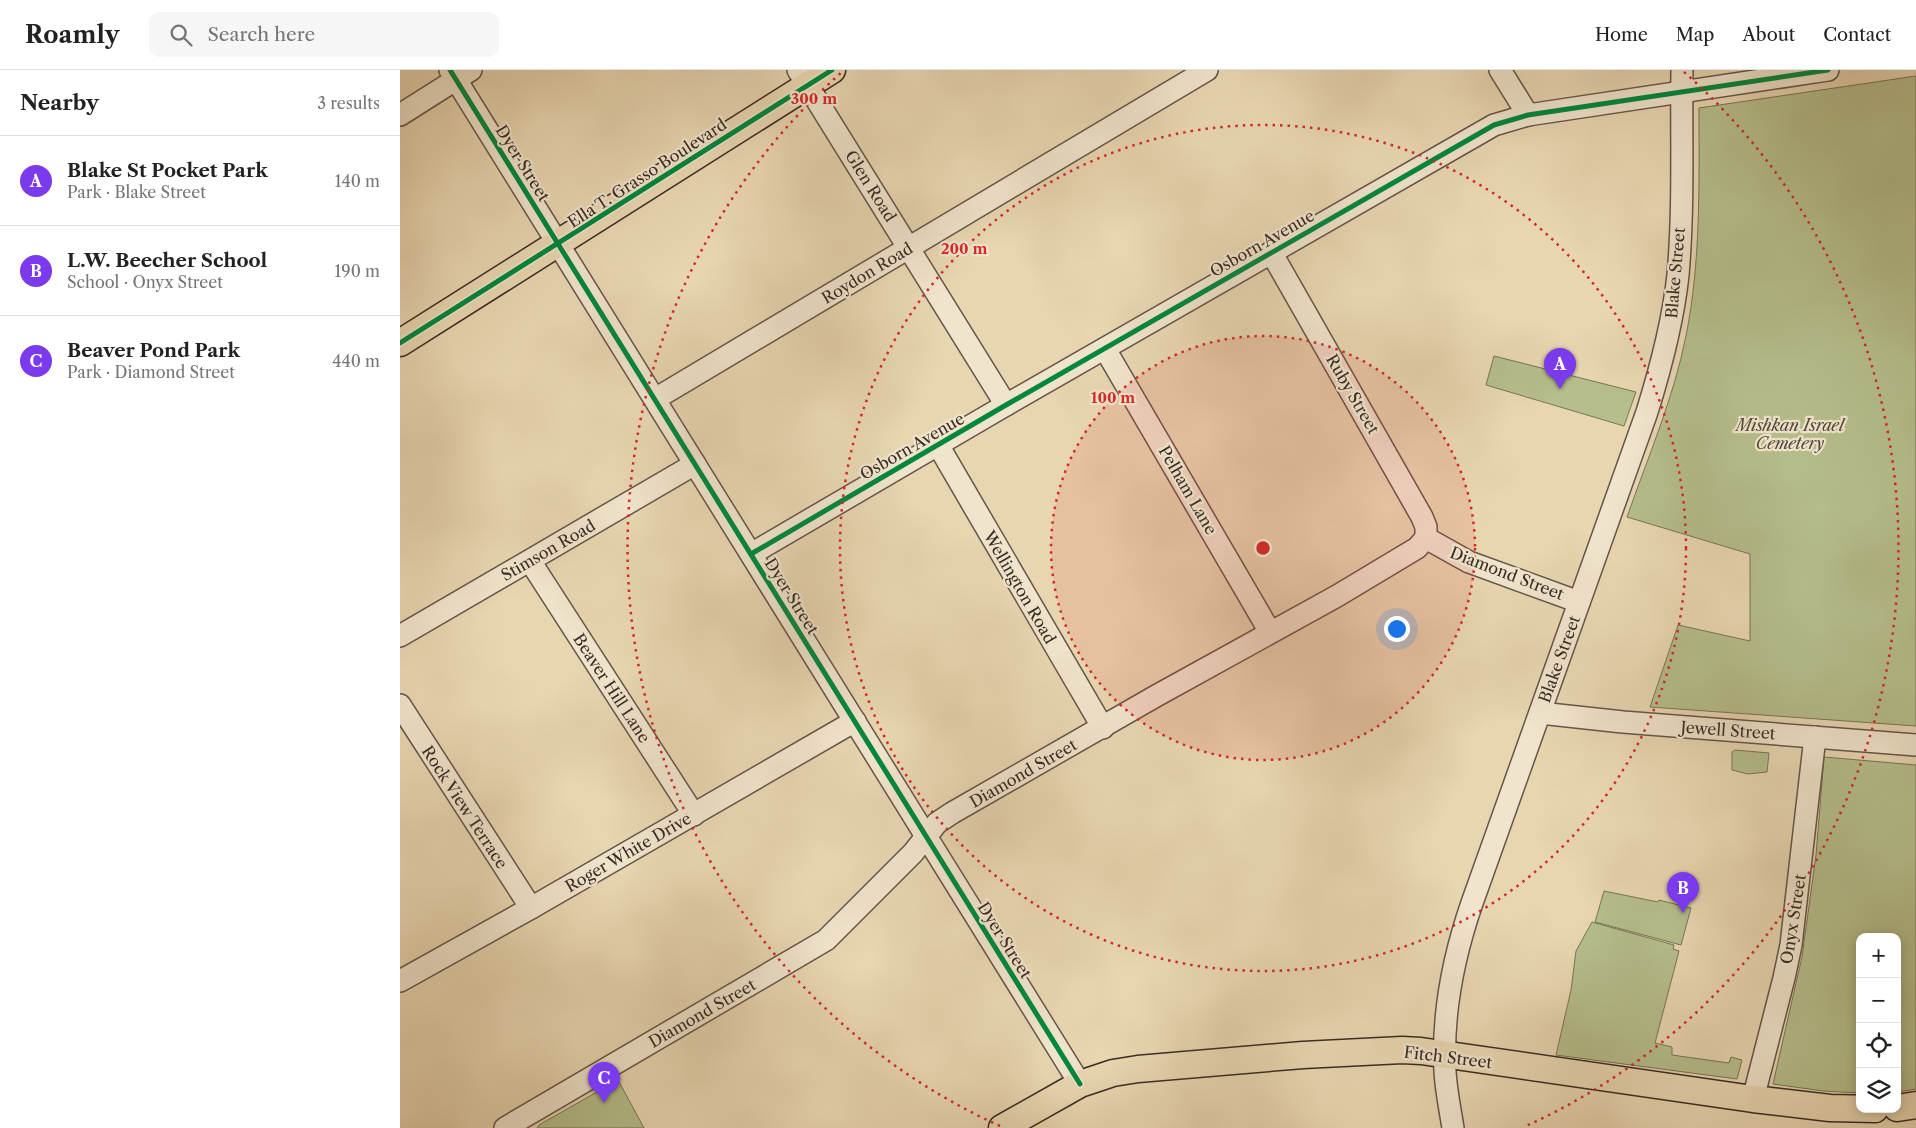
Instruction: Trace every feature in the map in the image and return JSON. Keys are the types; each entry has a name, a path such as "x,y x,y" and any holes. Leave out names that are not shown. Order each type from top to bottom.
{"main road":[{"name":"Ella T. Grasso Boulevard","path":"400,344 558,244 803,78 832,70"},
{"name":"Fitch Street","path":"1002,1128 1080,1084 1138,1069 1293,1055 1402,1050 1753,1099 1830,1108 1856,1109"},
{"path":"1901,1107 1916,1105"}],"street":[{"name":"Roydon Road","path":"655,399 1207,70"},
{"path":"1500,70 1528,115"},
{"name":"Blake Street","path":"1453,1128 1444,1055 1446,1016 1457,951 1472,903 1654,390 1671,326 1679,256 1682,70"},
{"name":"Osborn Avenue","path":"751,554 1006,405 1494,125 1528,115 1828,70"},
{"path":"400,115 459,73"},
{"name":"Dyer Street","path":"459,73 558,244 1080,1084"},
{"name":"Glen Road","path":"803,78 1006,405"},
{"name":"Ruby Street","path":"1271,252 1418,509 1426,527 1426,538"},
{"name":"Pelham Lane","path":"1105,348 1270,632"},
{"name":"Wellington Road","path":"938,445 1103,728"},
{"name":"Stimson Road","path":"400,636 695,464"},
{"name":"Diamond Street","path":"505,1128 826,940 913,853 937,822 1156,696 1337,596 1417,548 1426,538 1469,562 1579,602"},
{"name":"Beaver Hill Lane","path":"530,561 694,815"},
{"name":"Rock View Terrace","path":"400,705 531,908"},
{"name":"Jewell Street","path":"1540,713 1623,722 1916,745"},
{"name":"Roger White Drive","path":"400,982 855,721"},
{"name":"Onyx Street","path":"1753,1099 1791,944 1815,737"}],"green space":[{"name":"Mishkan Israel Cemetery","path":"1916,76 1916,726 1650,707 1678,625 1750,641 1750,554 1627,517 1675,382 1691,308 1697,251 1699,108"},
{"path":"1494,356 1636,392 1624,426 1486,385"},
{"path":"1735,750 1769,753 1767,772 1748,774 1732,770 1732,752"},
{"path":"1824,757 1916,765 1916,1089 1901,1091 1901,933 1856,933 1856,1093 1823,1091 1773,1084 1802,957 1816,855"},
{"path":"1604,891 1658,902 1659,900 1691,908 1681,945 1595,922"},
{"path":"1592,922 1674,945 1673,949 1679,951 1655,1043 1672,1047 1672,1055 1729,1063 1731,1057 1742,1060 1737,1079 1556,1055 1571,990 1576,951"},
{"path":"618,1080 644,1128 537,1128 539,1125"}],"cycle path":[{"path":"450,70 1080,1084"},
{"path":"400,343 832,70"},
{"path":"751,554 1006,405 1494,125 1528,115 1828,70"}],"place":[{"name":"Blake St Pocket Park","path":"1560,389"},
{"name":"L.W. Beecher School","path":"1683,913"},
{"name":"Beaver Pond Park","path":"604,1103"}]}
